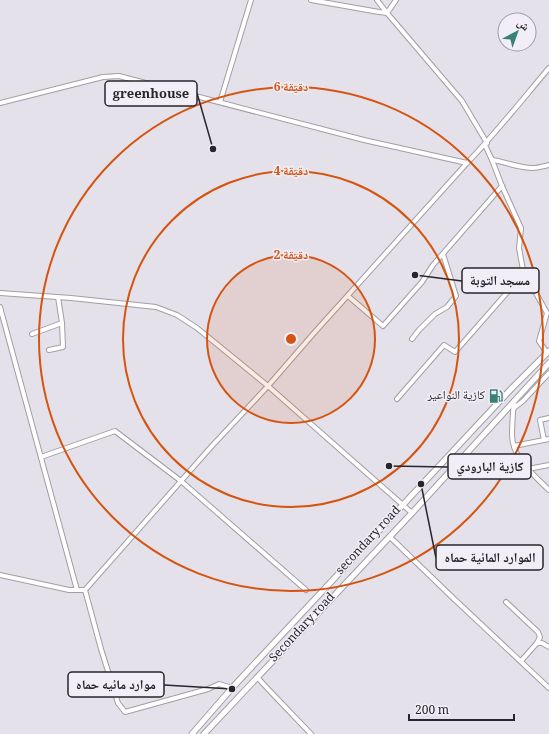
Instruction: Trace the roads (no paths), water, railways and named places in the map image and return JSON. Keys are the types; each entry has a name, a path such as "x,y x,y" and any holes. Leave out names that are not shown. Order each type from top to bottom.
{"main road":[{"name":"secondary road","path":"192,734 232,688 512,388 548,352"},
{"name":"Secondary road","path":"204,734 390,537 549,363"}],"street":[{"path":"220,102 251,0"},
{"path":"311,0 387,13"},
{"path":"377,0 462,101 486,144 502,186 521,228 519,248 523,270 547,312 539,341 548,352"},
{"path":"387,13 396,0"},
{"path":"0,575 69,590 85,590 211,447 268,386 467,163 486,144 549,68"},
{"path":"0,103 103,77 119,76 364,140 467,163"},
{"path":"492,160 520,167 534,168 549,165"},
{"path":"348,296 383,326 422,282 433,266 502,186"},
{"path":"412,339 435,314 447,307 456,296 444,254"},
{"path":"397,399 444,345 455,352 525,274"},
{"path":"0,293 58,297 156,308 177,315 197,328 268,386 412,513"},
{"path":"50,350 63,347 62,324 58,297"},
{"path":"0,307 77,590"},
{"path":"32,334 62,324"},
{"path":"514,408 523,401 549,373"},
{"path":"514,401 512,436 515,451 528,469 549,490"},
{"path":"544,440 540,420 549,418"},
{"path":"41,457 115,431 181,481 306,590"},
{"path":"514,446 549,439"},
{"path":"528,469 549,465"},
{"path":"390,537 549,688"},
{"path":"85,590 118,703 125,712 208,689 219,684 232,688"},
{"path":"506,602 538,632 540,637 537,643 521,661"},
{"path":"537,643 542,643 549,647"},
{"path":"257,677 311,734"}],"place":[{"name":"greenhouse","path":"213,149"},
{"name":"مسجد التوبة","path":"415,275"},
{"name":"كازية النواعير","path":"496,396"},
{"name":"كازية البارودي","path":"389,466"},
{"name":"الموارد المائية حماه","path":"421,484"},
{"name":"موارد مائيه حماه","path":"232,689"}]}
